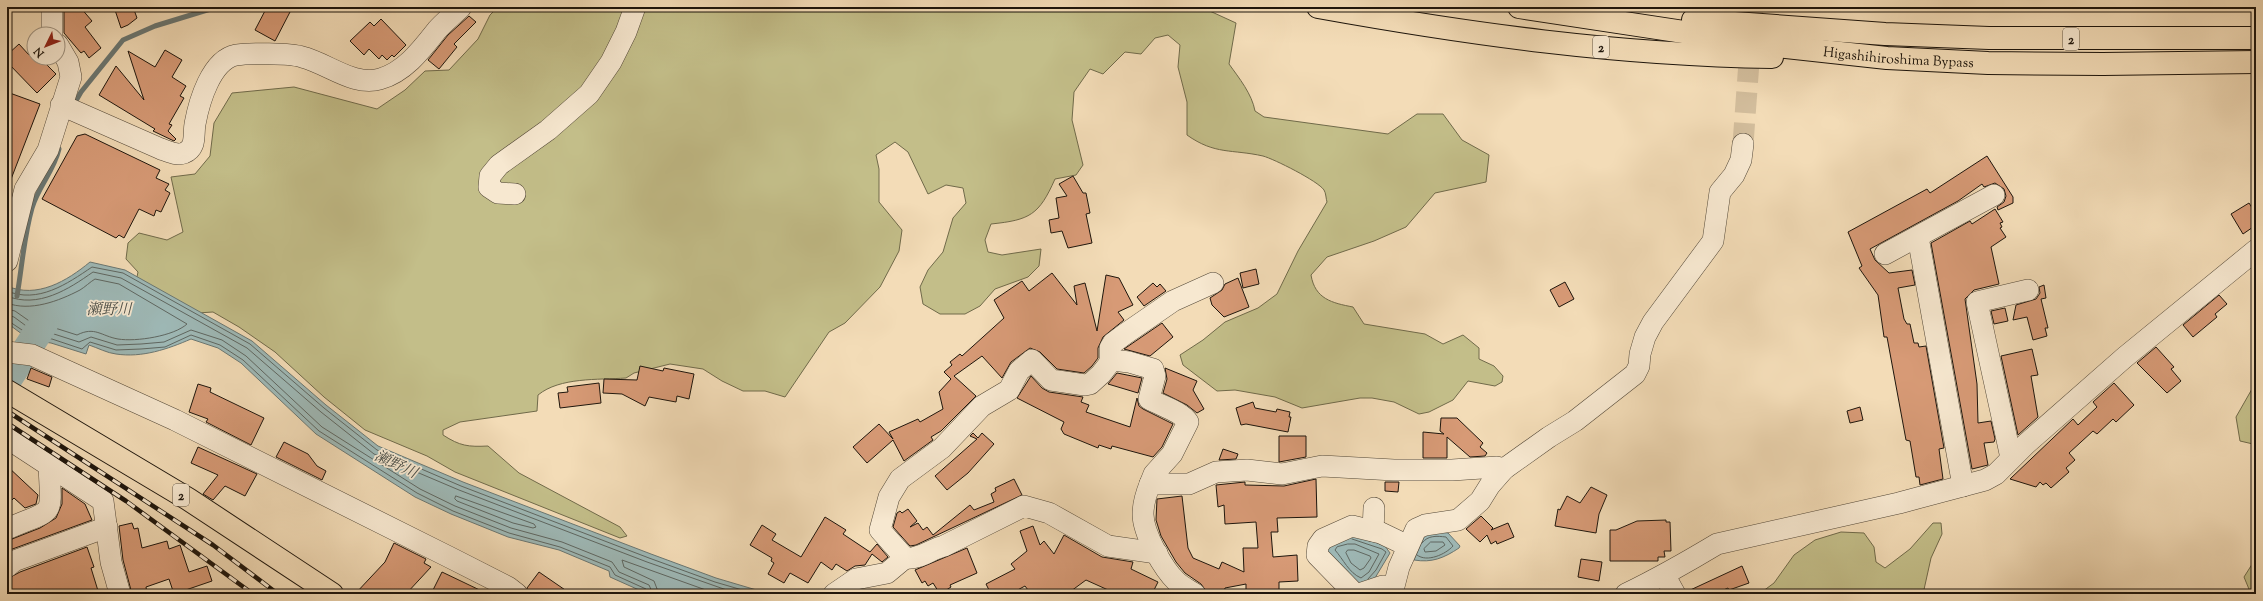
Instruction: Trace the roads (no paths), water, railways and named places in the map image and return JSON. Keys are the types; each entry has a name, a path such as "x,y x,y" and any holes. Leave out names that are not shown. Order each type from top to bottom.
{"highway":[{"name":"2","path":"1318,7 1524,40 1700,56 1888,58"},
{"name":"Higashihiroshima Bypass","path":"1519,7 1776,46 1888,58 1988,63 2103,64 2256,62"},
{"name":"2","path":"1718,7 1885,34"},
{"name":"Higashihiroshima Bypass","path":"1544,11 1885,34 2004,38 2256,38"},
{"name":"2","path":"7,391 188,499 332,594"}],"street":[{"path":"52,7 52,26"},
{"path":"61,105 160,149 177,154 184,154 191,148 193,143 194,125 198,110 214,70 227,57 240,54 302,56 356,78 380,79 417,55 438,30 461,7"},
{"path":"515,194 498,193 489,187 490,176 499,165 548,130 589,94 611,62 626,32 635,7"},
{"path":"8,257 25,189 48,150 71,77 66,59"},
{"path":"1359,594 1383,586 1392,590 1408,546 1416,529 1458,520 1480,501 1490,485 1504,469 1575,420 1635,374 1639,366 1640,354 1646,337 1654,322 1713,241 1720,192 1734,175 1741,160 1743,144"},
{"path":"1885,254 1906,241 1918,237 1994,195"},
{"path":"1918,237 1963,486"},
{"path":"1626,594 1664,576 1698,554 1717,544 1899,503 1985,480 1996,474 2011,458 2125,357 2256,250"},
{"path":"1157,553 1108,546 1049,513 1024,506 944,546 932,548 911,559 905,558 880,530 889,497 900,479 942,448 982,406 1009,390 1019,371 1032,360 1051,380 1085,385 1096,379 1110,359 1114,343 1138,324 1153,316 1178,298 1213,283"},
{"path":"2011,458 1977,302 2028,290"},
{"path":"18,353 175,420 508,586 517,594"},
{"path":"1110,359 1129,355 1152,359"},
{"path":"1110,359 1116,359 1153,369 1155,376 1149,399 1185,418 1188,422 1172,454 1154,474 1144,498 1143,515 1164,568 1178,583 1195,594"},
{"path":"7,438 103,501 111,562 118,593"},
{"path":"7,528 45,514 51,505 48,464"},
{"path":"1150,484 1189,484 1216,472 1247,470 1282,474 1322,466 1394,470 1452,470 1497,467 1504,469"},
{"path":"1373,531 1374,508"},
{"path":"1355,594 1316,555 1318,546 1323,539 1352,526 1373,531 1408,546"},
{"path":"7,567 14,562 107,527"},
{"path":"834,594 856,579 887,573 905,558"},
{"path":"1664,576 1675,594"}],"water":[{"name":"瀬野川","path":"90,262 125,270 252,341 326,405 378,446 463,482 651,554 716,578 770,594 648,594 610,577 609,571 559,550 508,537 451,514 415,497 316,434 241,363 218,348 191,339 155,352 135,355 106,352 89,345 86,354 51,343 30,340 7,323 7,286 29,290 51,286 72,276"},
{"path":"1439,532 1448,533 1460,546 1459,548 1438,559 1427,561 1414,560 1425,535"},
{"path":"1357,535 1385,546 1390,553 1375,578 1356,587 1324,547"}],"waterway":[{"path":"73,106 81,92 123,40 155,26 217,7"},
{"path":"17,296 25,241 32,208 38,193 54,165 59,149"},
{"path":"7,380 44,323"}],"tunnel":[{"path":"1743,144 1753,7"}],"railway":[{"path":"7,411 213,545 278,594"},
{"path":"7,423 126,501 253,594"}]}
